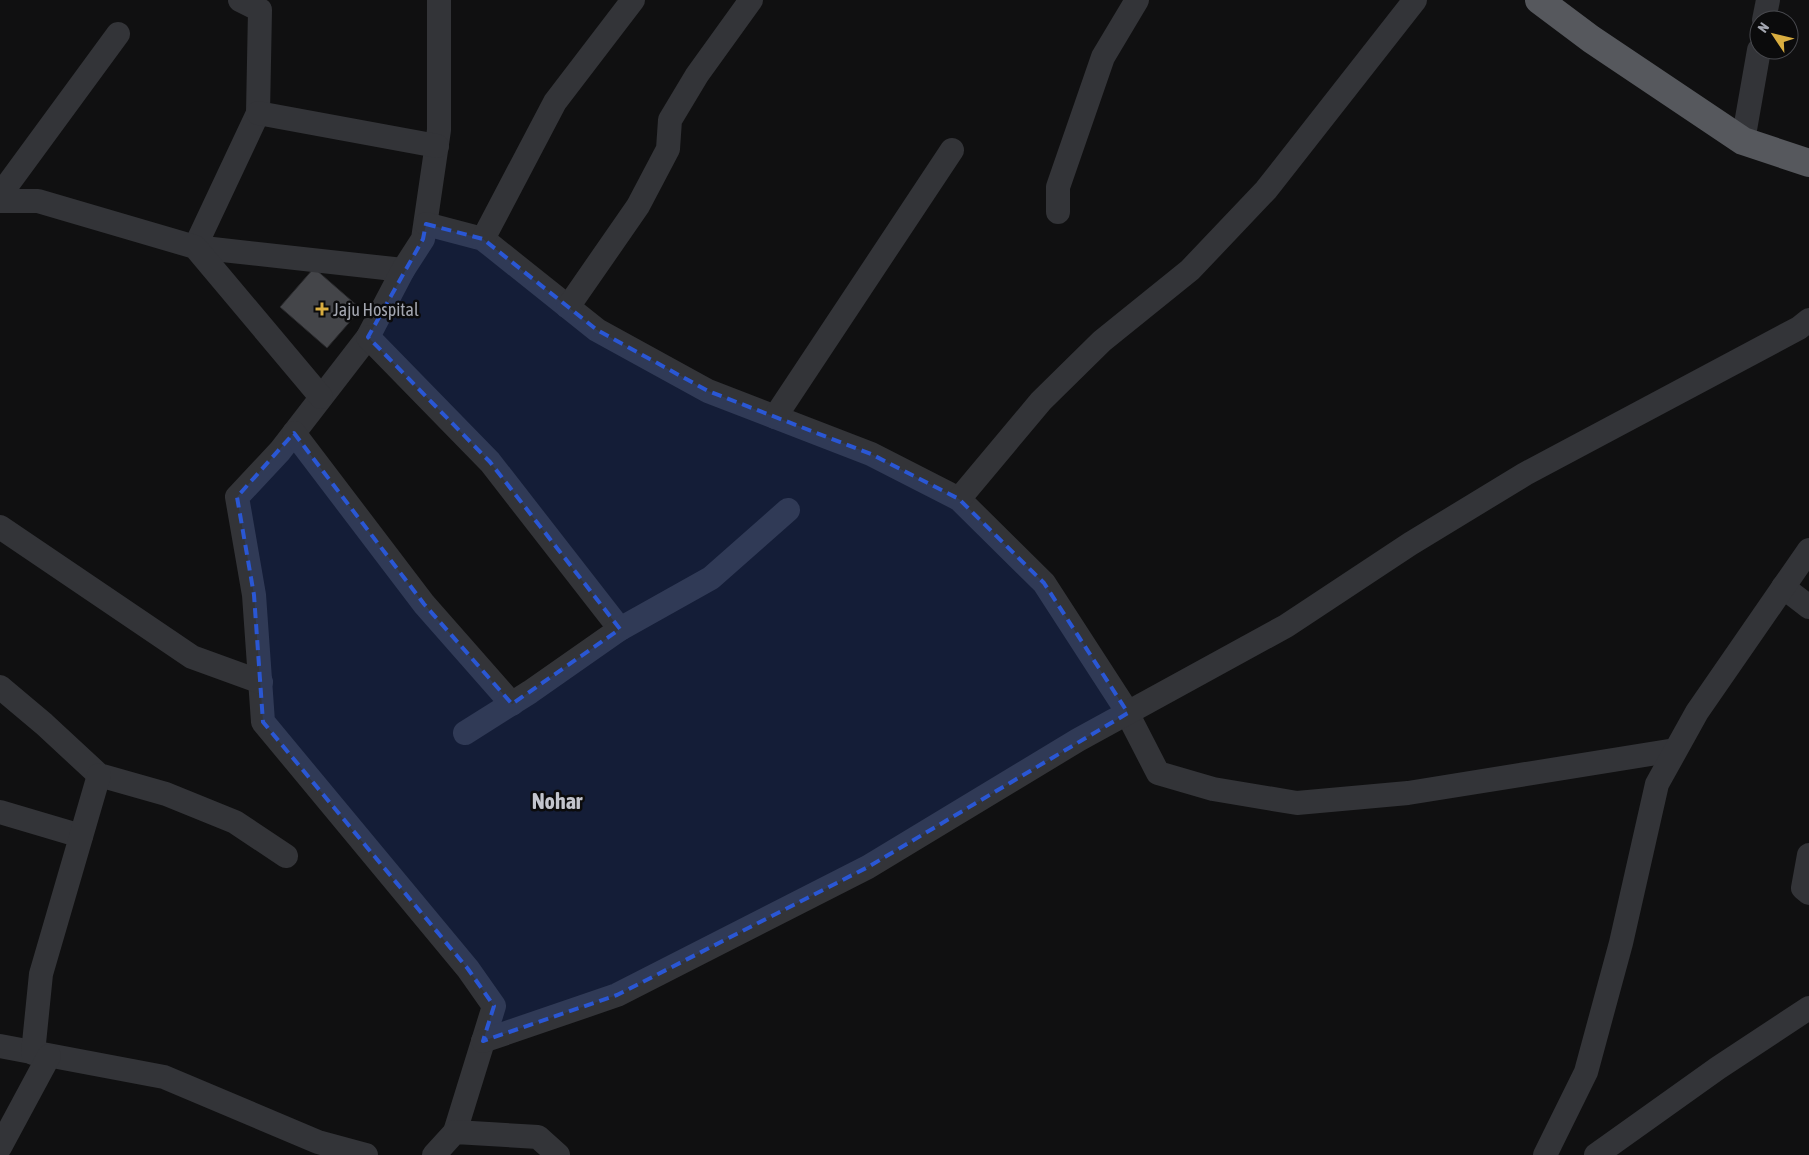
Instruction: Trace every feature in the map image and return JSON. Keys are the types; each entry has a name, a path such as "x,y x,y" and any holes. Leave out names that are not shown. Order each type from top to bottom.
{"highway":[{"path":"1539,0 1591,39 1743,141 1809,163"}],"street":[{"path":"195,246 258,113 260,10 240,0"},
{"path":"434,1155 455,1132 494,1006 468,969 263,722 254,595 237,497 294,433 368,337 423,239 439,130 438,0"},
{"path":"483,239 555,102 633,0"},
{"path":"568,307 638,206 668,149 670,120 697,75 751,0"},
{"path":"1058,212 1058,187 1103,57 1134,0"},
{"path":"959,499 1041,400 1102,341 1190,270 1266,190 1415,0"},
{"path":"0,195 118,34"},
{"path":"1743,141 1757,60"},
{"path":"258,113 437,146"},
{"path":"775,417 952,150"},
{"path":"0,201 38,201 195,246 404,270"},
{"path":"426,224 483,239 597,330 708,391 871,454 959,499 1044,583 1128,713 1158,773 1214,790 1297,803 1408,793 1675,750"},
{"path":"195,246 322,397"},
{"path":"483,1041 616,995 868,867 1078,740 1286,626 1410,544 1525,474 1799,328 1809,320"},
{"path":"368,337 490,462 620,629"},
{"path":"294,433 424,604 512,704"},
{"path":"465,733 512,704 620,629 711,578 788,510"},
{"path":"0,527 192,657 261,682"},
{"path":"1550,1152 1586,1072 1622,943 1656,784 1697,712 1809,550"},
{"path":"1783,588 1809,607"},
{"path":"0,687 44,724 99,775 166,794 235,822 286,856"},
{"path":"0,1147 41,1054 40,974 99,775"},
{"path":"0,812 81,836"},
{"path":"1809,855 1803,888 1809,893"},
{"path":"1596,1155 1718,1068 1809,1008"},
{"path":"0,1046 164,1077 314,1149 366,1155"},
{"path":"455,1132 538,1137 558,1155"}],"highlighted area":[{"path":"426,224 483,239 597,330 708,391 871,454 959,499 1044,583 1128,713 868,867 617,995 483,1041 494,1006 468,969 263,722 254,595 237,497 294,433 424,604 512,704 620,629 490,462 368,337 423,239"}],"building":[{"path":"314,268 361,309 327,348 280,307"}],"place":[{"name":"Jaju Hospital","path":"322,309"}],"district":[{"name":"Nohar","path":"557,801"}]}
